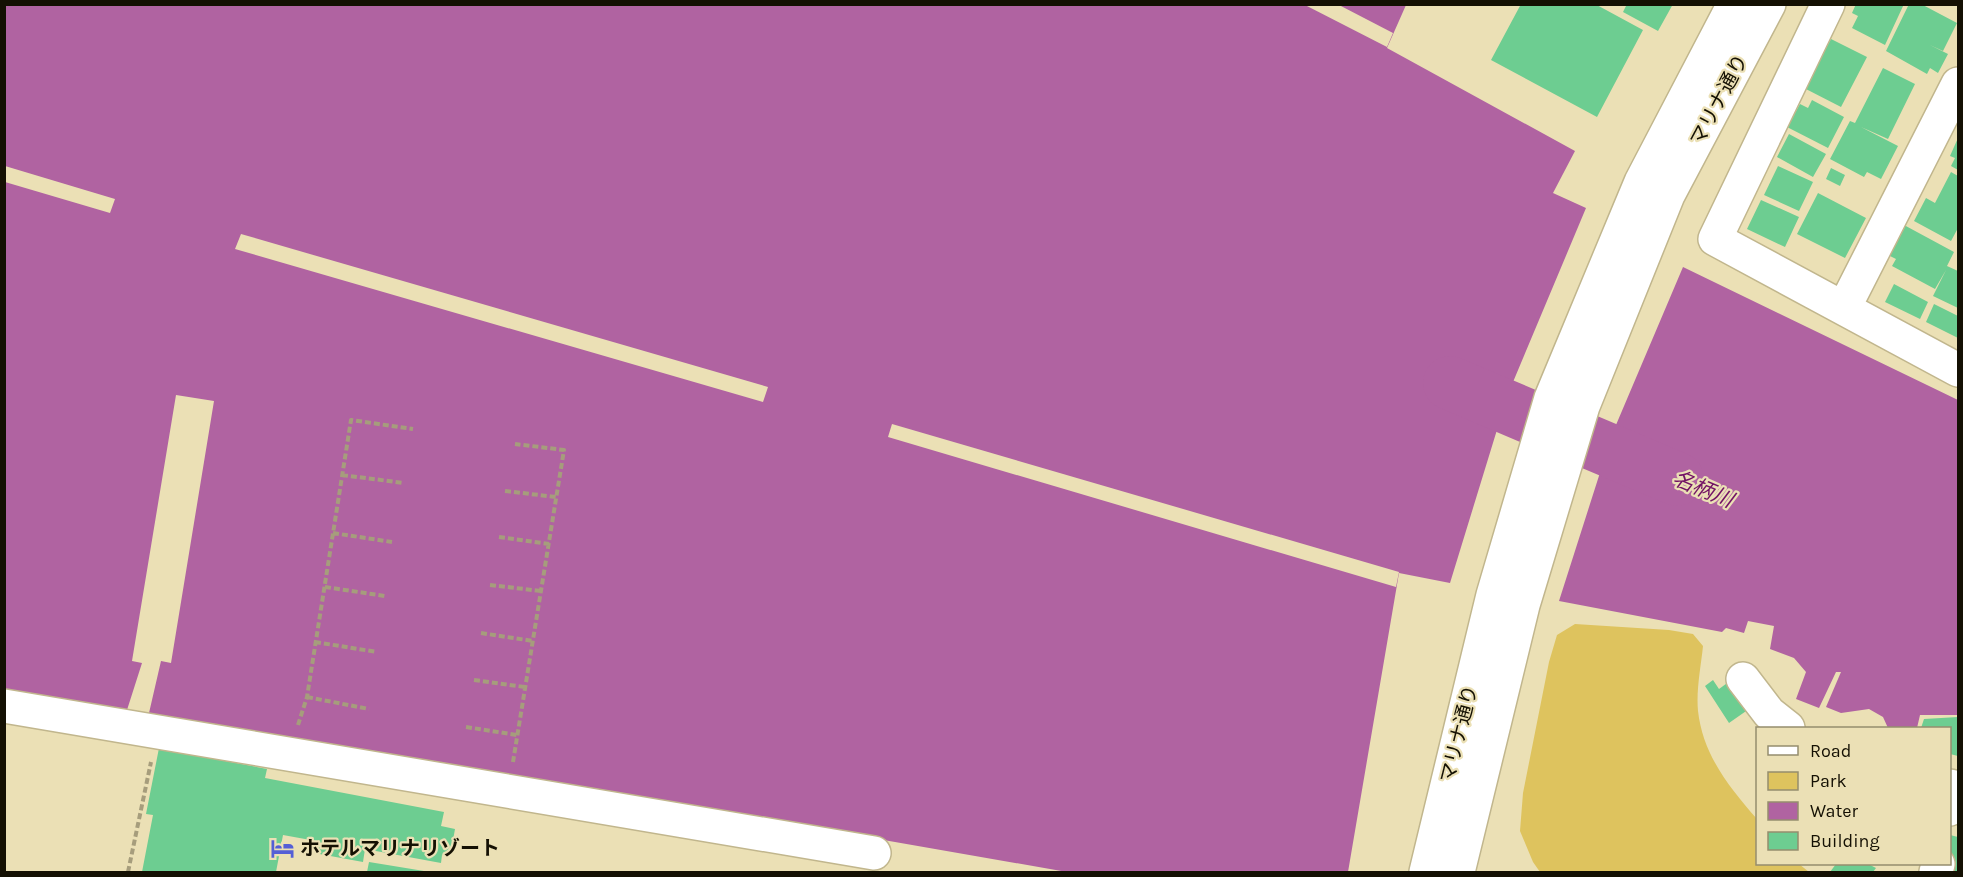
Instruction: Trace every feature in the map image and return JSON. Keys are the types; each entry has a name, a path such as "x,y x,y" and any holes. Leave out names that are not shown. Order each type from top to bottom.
{"street":[{"name":"マリナ通り","path":"1426,873 1493,595 1551,398 1655,189 1734,4"},
{"name":"マリナ通り","path":"1458,873 1523,605 1583,406 1655,189 1769,4"},
{"path":"1828,4 1715,239 1959,370"},
{"path":"1844,308 1959,84"},
{"path":"1743,680 1769,713 1786,727"},
{"path":"4,706 874,853"},
{"path":"1951,786 1954,787 1951,804"}],"path":[{"path":"296,729 307,697 351,420 413,429"},
{"path":"512,765 564,450 515,444"},
{"path":"342,475 404,483"},
{"path":"505,491 556,497"},
{"path":"333,533 392,542"},
{"path":"499,537 549,544"},
{"path":"490,585 541,591"},
{"path":"325,587 385,596"},
{"path":"481,633 533,641"},
{"path":"315,642 377,651"},
{"path":"474,680 525,687"},
{"path":"307,697 369,709"},
{"path":"466,727 517,735"},
{"path":"128,873 153,754"}],"green space":[{"path":"1575,624 1669,630 1693,634 1703,646 1698,711 1705,742 1727,782 1756,818 1756,865 1800,865 1809,872 1540,872 1533,862 1520,831 1523,793 1549,662 1557,635"}],"water":[{"path":"4,5 1406,5 1387,48 1575,151 1553,193 1586,208 1508,394 1450,583 1399,573 1348,872 1067,872 511,775 5,691"},
{"path":"1683,267 1958,400 1958,715 1920,715 1917,727 1888,727 1883,717 1869,709 1841,713 1826,707 1841,672 1836,672 1819,708 1796,699 1806,672 1794,658 1770,649 1774,626 1748,621 1744,633 1726,628 1722,632 1559,601 1613,432"}],"pier":[{"path":"1305,5 1339,5 1393,33 1387,47"},
{"path":"5,166 115,199 110,213 5,182"},
{"path":"241,234 768,387 763,402 235,249"},
{"path":"176,395 214,401 171,663 161,661 149,713 127,710 142,663 132,661"},
{"path":"892,424 1399,572 1396,587 888,437"}],"building":[{"path":"1521,4 1595,4 1643,30 1597,117 1491,60"},
{"path":"1627,4 1673,4 1658,31 1623,12"},
{"path":"1856,4 1904,4 1885,45 1852,28 1858,16 1852,13"},
{"path":"1909,4 1921,4 1957,23 1943,51 1930,45 1948,54 1938,73 1930,68 1927,74 1886,51"},
{"path":"1831,39 1867,57 1841,107 1802,87 1819,53 1822,55"},
{"path":"1883,68 1915,84 1888,139 1861,127 1898,146 1881,179 1867,172 1864,177 1830,159 1850,121 1855,123"},
{"path":"1812,100 1844,117 1828,148 1787,127 1800,104 1808,108"},
{"path":"1789,134 1826,154 1813,177 1777,157"},
{"path":"1958,138 1958,170 1951,166 1955,158 1950,156"},
{"path":"1778,166 1813,182 1799,211 1764,195"},
{"path":"1831,168 1845,175 1840,186 1826,179"},
{"path":"1951,172 1958,176 1958,228 1951,241 1914,221 1926,198 1935,203"},
{"path":"1818,193 1866,218 1845,258 1797,234"},
{"path":"1761,200 1799,217 1785,247 1747,229"},
{"path":"1904,225 1954,252 1947,266 1958,271 1958,308 1933,296 1946,270 1935,289 1892,266 1896,259 1888,255"},
{"path":"1894,284 1928,302 1920,319 1885,302"},
{"path":"1934,304 1958,316 1958,338 1926,322"},
{"path":"1713,680 1719,689 1730,681 1749,709 1729,723 1705,686"},
{"path":"1958,717 1958,756 1951,754 1951,727 1921,727 1924,719"},
{"path":"159,748 267,769 265,778 444,812 441,826 455,829 450,857 442,855 441,863 365,849 363,862 314,853 316,841 283,835 276,872 142,872 153,815 146,814"},
{"path":"1951,835 1958,837 1958,872 1939,872 1951,865"},
{"path":"369,862 424,871 424,872 367,872"},
{"path":"1835,865 1870,865 1876,868 1873,872 1830,872"}],"waterway":[{"name":"名柄川","path":"1450,383 1677,479"}],"place":[{"name":"ホテルマリナリゾート","path":"282,848"}]}
